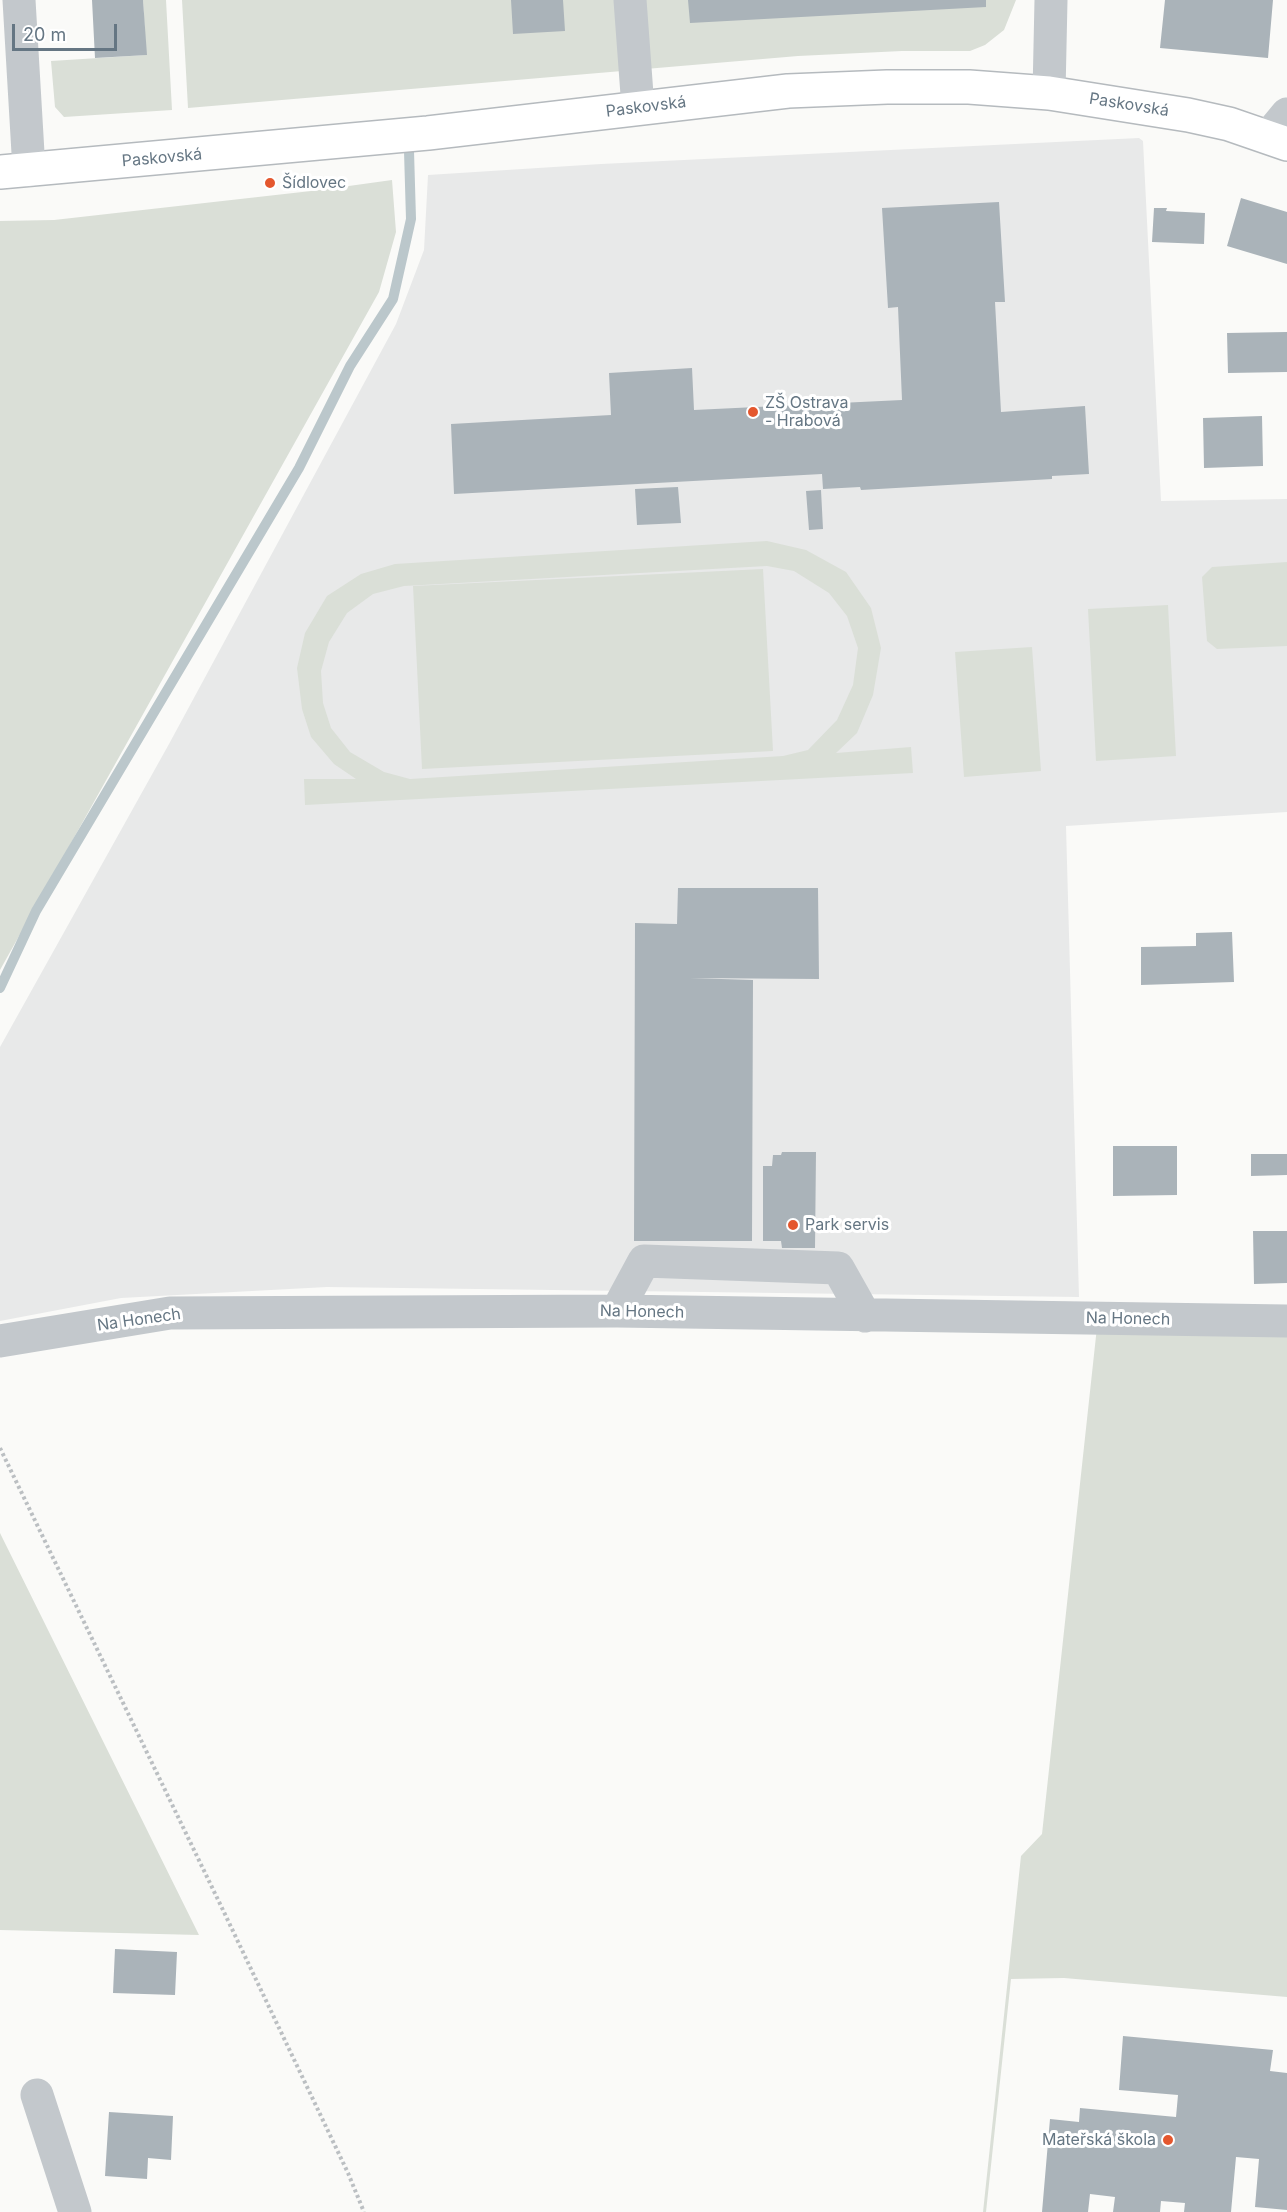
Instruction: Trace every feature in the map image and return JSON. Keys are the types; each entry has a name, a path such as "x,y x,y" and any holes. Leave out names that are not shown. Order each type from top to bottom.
{"main road":[{"name":"Paskovská","path":"15,171 428,133 788,91 838,88 969,87 1049,93 1281,132"}],"street":[{"path":"15,171 19,0"},
{"path":"630,0 638,108"},
{"path":"1049,93 1052,0"},
{"path":"617,1311 644,1261 837,1268 865,1316"},
{"name":"Na Honech","path":"0,1341 170,1313 617,1311 1287,1321"},
{"path":"37,2095 75,2212"}],"path":[{"path":"0,1448 222,1908 364,2212"}],"shaded area":[{"path":"143,0 166,0 172,110 64,117 55,107 51,61 146,55"},
{"path":"182,0 1016,0 1004,30 985,45 970,51 902,51 798,56 188,108"},
{"path":"1139,138 1143,141 1161,501 1287,499 1287,812 1066,826 1079,1297 327,1287 121,1298 0,1321 0,1047 169,744 396,324 424,250 428,175 601,164"},
{"path":"392,180 396,232 379,292 0,970 0,221 54,220"},
{"path":"767,541 806,550 846,572 871,608 881,648 873,695 857,733 836,753 911,747 913,773 305,805 304,779 356,779 334,764 311,737 302,709 297,668 305,633 327,596 361,574 395,564","holes":["767,566 794,571 829,593 847,616 858,648 853,685 837,720 808,750 783,756 410,779 384,772 350,752 331,728 323,703 321,671 329,642 347,613 373,594 404,586"]},
{"path":"1287,562 1287,646 1217,649 1207,641 1202,577 1212,567"},
{"path":"763,569 773,751 422,769 413,586"},
{"path":"1168,605 1176,756 1096,761 1088,609"},
{"path":"1032,647 1041,771 964,777 955,652"},
{"path":"1097,1327 1287,1335 1287,1997 1064,1978 1011,1979 986,2212 983,2212 1021,1856 1042,1834"},
{"path":"0,1533 199,1935 0,1930"}],"building":[{"path":"92,0 143,0 147,55 95,58"},
{"path":"511,0 563,0 565,31 513,34"},
{"path":"688,0 986,0 986,7 690,23"},
{"path":"1165,0 1273,0 1268,58 1160,48"},
{"path":"1241,198 1287,212 1287,264 1227,246"},
{"path":"999,202 1005,302 995,302 1001,412 1085,406 1089,474 1052,476 1052,479 861,490 860,487 823,489 822,474 454,494 451,424 611,415 609,373 692,368 694,410 902,400 898,307 888,308 882,208"},
{"path":"1154,208 1167,208 1166,211 1205,213 1204,244 1152,242"},
{"path":"1287,332 1287,372 1228,373 1227,333"},
{"path":"1262,416 1263,466 1204,468 1203,418"},
{"path":"678,487 681,523 637,525 635,489"},
{"path":"821,490 823,529 809,530 806,491"},
{"path":"678,888 818,888 819,979 690,978 753,980 752,1241 634,1241 635,923 677,924"},
{"path":"1232,932 1234,982 1141,985 1141,947 1196,946 1196,933"},
{"path":"1113,1146 1177,1146 1177,1195 1113,1196"},
{"path":"782,1152 816,1152 815,1248 782,1248 781,1241 763,1241 763,1166 772,1166 773,1155 781,1155"},
{"path":"1251,1154 1287,1154 1287,1175 1251,1176"},
{"path":"1253,1231 1287,1231 1287,1283 1254,1284"},
{"path":"115,1949 177,1952 175,1995 113,1993"},
{"name":"Mateřská škola","path":"1123,2036 1273,2050 1270,2071 1287,2073 1287,2210 1255,2207 1259,2159 1236,2157 1231,2212 1184,2212 1185,2203 1161,2201 1160,2212 1113,2212 1115,2197 1090,2194 1088,2212 1042,2212 1050,2119 1079,2122 1080,2108 1176,2117 1178,2095 1119,2090"},
{"path":"109,2112 173,2116 171,2160 148,2158 147,2179 105,2176"}],"waterway":[{"path":"0,988 36,911 299,468 350,366 393,299 411,219 409,151"}],"place":[{"name":"Šídlovec","path":"270,183"},
{"name":"ZŠ Ostrava - Hrabová","path":"753,412"},
{"name":"Park servis","path":"793,1225"},
{"name":"Mateřská škola","path":"1168,2140"}]}
